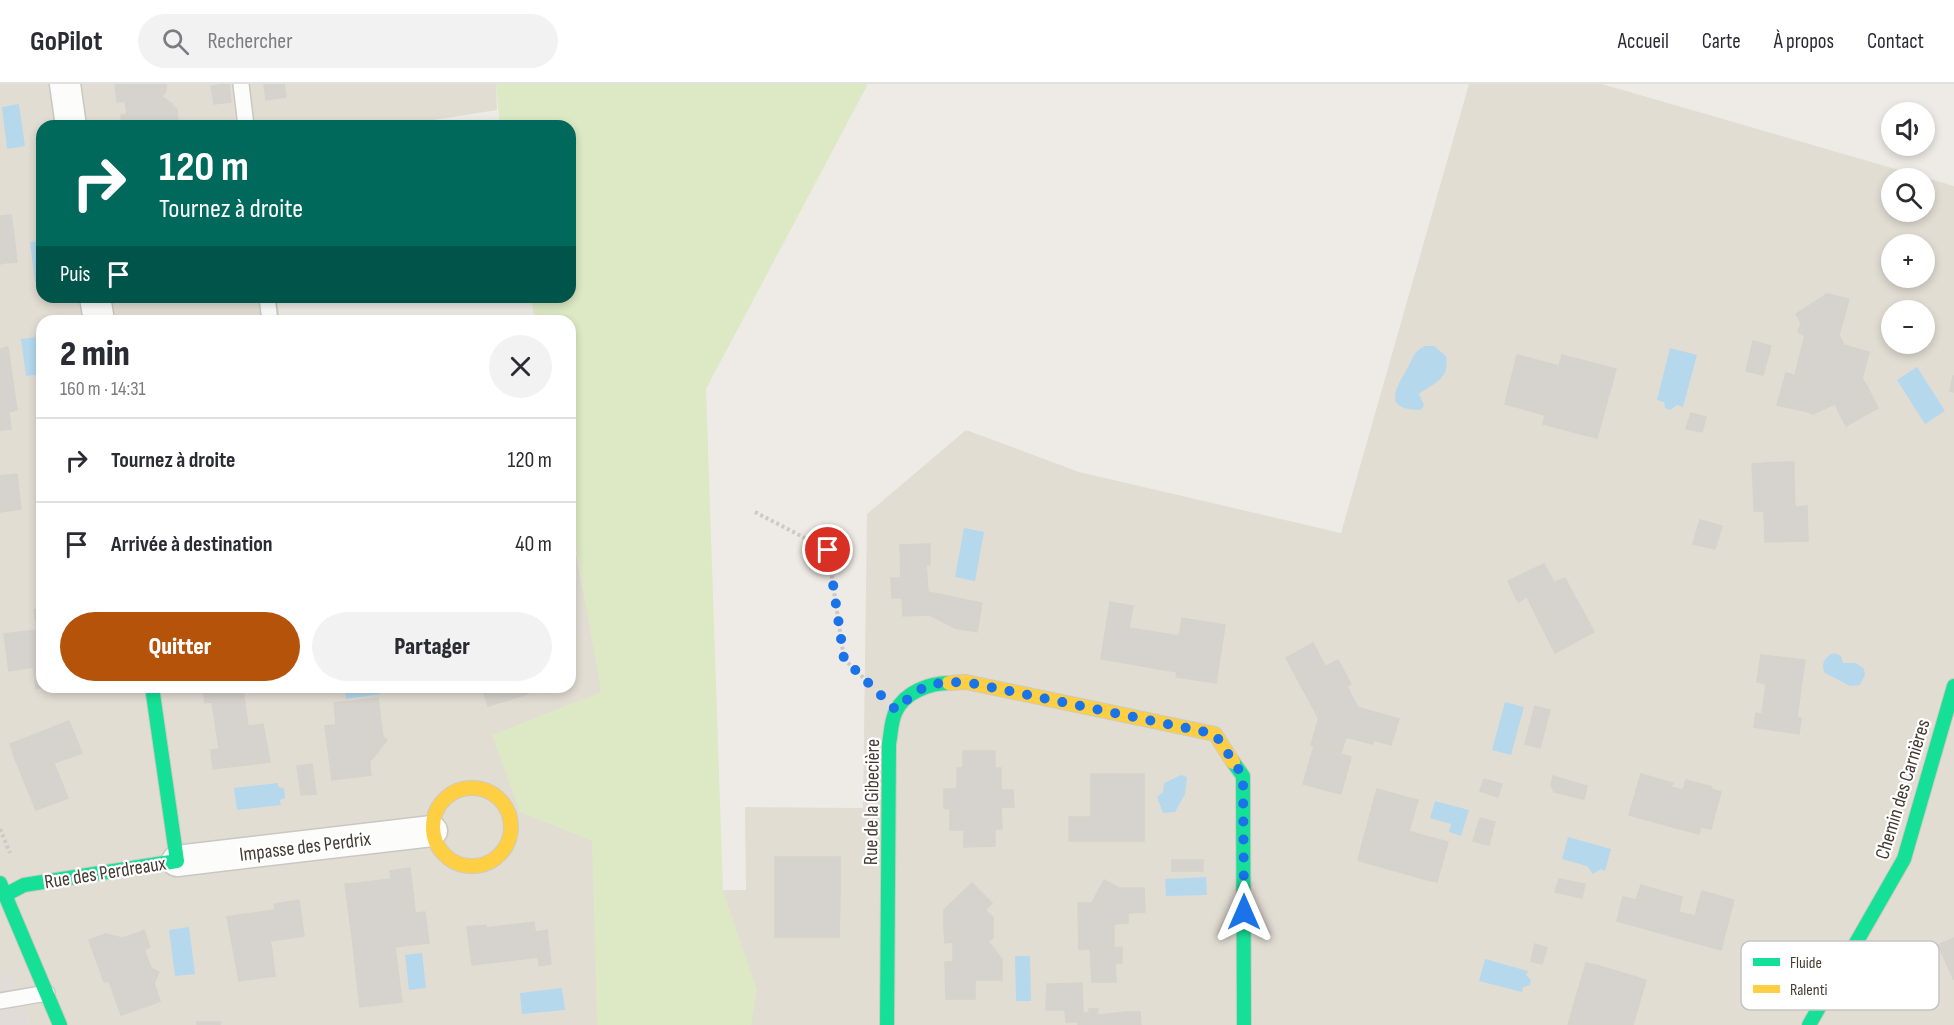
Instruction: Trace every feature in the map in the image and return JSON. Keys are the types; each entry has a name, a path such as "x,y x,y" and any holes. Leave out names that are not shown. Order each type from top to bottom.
{"street":[{"path":"65,84 70,120"},
{"path":"896,710 917,690 934,683 966,682 1215,734 1243,776 1244,1025"},
{"name":"Chemin des Carnières","path":"1857,941 1904,859 1954,686"},
{"name":"Rue des Perdreaux","path":"4,900 24,885 177,861 153,693"},
{"name":"Rue de la Gibecière","path":"888,1025 889,744 896,710"},
{"path":"477,787 494,793 506,806 512,822 510,840 500,855 485,865 467,866 450,860 438,848 432,831 434,813 444,798 459,789 477,787"},
{"name":"Impasse des Perdrix","path":"177,861 432,831"},
{"path":"4,900 60,1025"},
{"name":"Chemin des Carnières","path":"1809,1025 1818,1010"}],"lane":[{"path":"241,84 245,120"},
{"path":"0,1001 47,993"}],"path":[{"path":"755,512 828,550 844,659 896,710"}],"shaded area":[{"path":"0,84 496,84 497,110 433,120 36,120 36,303 278,303 279,315 36,315 36,693 576,693 576,552 641,891 746,890 745,807 863,808 867,514 966,430 1079,472 1341,533 1469,84 1602,84 1892,168 1881,168 1881,222 1935,222 1935,180 1954,186 1954,1025 30,1025 7,971 0,971"},
{"path":"0,971 7,971 30,1025 0,1025"}],"green space":[{"path":"496,84 868,84 706,389 723,891 757,990 751,1025 597,1025 592,841 520,812 492,735 601,692 576,548 576,315 534,315 532,303 576,303 576,120 499,120"}],"water":[{"path":"19,104 25,146 7,149 2,107"},
{"path":"30,242 36,242 35,282"},
{"path":"36,337 36,375 26,376 21,339"},
{"path":"1425,346 1434,346 1446,356 1446,370 1440,379 1419,394 1424,405 1421,410 1402,407 1397,404 1395,393 1415,354"},
{"path":"1670,348 1697,355 1683,407 1677,405 1670,410 1665,408 1664,402 1657,400"},
{"path":"1917,367 1945,411 1925,424 1897,380"},
{"path":"964,528 984,532 975,581 955,577"},
{"path":"1834,653 1841,656 1843,663 1856,663 1864,669 1865,675 1860,685 1850,686 1825,673 1824,661"},
{"path":"345,693 381,693 381,694 346,699"},
{"path":"1505,702 1524,707 1511,755 1492,750"},
{"path":"1181,775 1187,777 1185,794 1175,812 1163,813 1157,797 1163,792 1164,783"},
{"path":"278,783 278,787 284,788 285,798 280,800 281,805 237,810 234,788"},
{"path":"1435,801 1469,810 1461,836 1449,832 1451,824 1430,818"},
{"path":"1568,837 1611,849 1605,871 1601,869 1593,874 1587,866 1562,859"},
{"path":"1206,877 1207,895 1166,896 1165,879"},
{"path":"189,927 195,974 175,976 169,930"},
{"path":"422,953 426,988 409,990 405,955"},
{"path":"1015,956 1030,956 1031,1001 1016,1001"},
{"path":"1485,959 1528,971 1526,975 1531,980 1530,985 1523,987 1522,992 1479,981"},
{"path":"562,988 565,1010 522,1014 520,993"}],"building":[{"path":"115,84 123,84 125,101 117,102"},
{"path":"123,84 160,84 161,96 172,104 162,117 162,120 121,120 121,115 127,114"},
{"path":"160,84 166,84 166,91 162,96"},
{"path":"229,84 231,102 214,104 211,86"},
{"path":"264,84 284,84 286,97 266,100"},
{"path":"171,105 177,109 178,120 162,120"},
{"path":"11,215 14,236 2,238 5,263 0,264 0,216"},
{"path":"14,236 17,262 5,263 2,238"},
{"path":"1827,294 1849,299 1839,335 1844,345 1869,352 1862,379 1868,388 1867,397 1853,408 1851,416 1843,420 1824,383 1795,375 1805,335 1798,332 1801,323 1796,314"},
{"path":"1753,341 1771,346 1763,375 1746,371"},
{"path":"8,347 17,410 9,412 7,393 0,394 0,373 3,369 1,349"},
{"path":"0,349 3,369 0,373"},
{"path":"1517,355 1559,366 1562,355 1616,369 1597,438 1543,424 1545,415 1505,404"},
{"path":"1786,373 1814,380 1805,411 1777,405"},
{"path":"1954,376 1954,392 1950,391"},
{"path":"1814,380 1824,383 1835,404 1813,414 1805,411"},
{"path":"1868,388 1878,408 1846,426 1843,420 1851,416 1853,408 1867,397"},
{"path":"7,393 11,429 0,430 0,394"},
{"path":"1691,413 1706,417 1702,432 1686,429"},
{"path":"1786,462 1794,462 1794,482 1786,483"},
{"path":"1786,462 1786,483 1794,482 1795,507 1801,507 1803,541 1765,542 1764,511 1754,511 1753,483 1766,483 1765,463"},
{"path":"1765,463 1766,483 1753,483 1752,464"},
{"path":"17,474 20,502 0,505 0,476"},
{"path":"20,502 21,509 0,512 0,505"},
{"path":"1807,506 1808,541 1803,541 1801,507"},
{"path":"1700,520 1722,526 1715,549 1693,544"},
{"path":"930,544 930,565 926,565 928,592 982,603 977,632 955,628 930,615 903,616 902,598 892,598 891,578 901,578 900,545"},
{"path":"1544,564 1554,582 1565,578 1576,599 1569,603 1576,615 1583,611 1594,632 1555,653 1527,597 1518,602 1508,581"},
{"path":"1576,599 1583,611 1576,615 1569,603"},
{"path":"1110,602 1133,606 1129,628 1179,636 1182,618 1225,625 1216,683 1176,677 1177,672 1101,659"},
{"path":"36,630 36,689 33,667 9,671 4,634"},
{"path":"1313,643 1346,704 1399,719 1391,745 1374,740 1373,744 1346,737 1341,753 1311,745 1321,711 1317,703 1312,706 1286,658"},
{"path":"1761,655 1796,659 1792,687 1801,688 1797,717 1801,718 1799,734 1754,727 1756,713 1762,714 1766,684 1757,682"},
{"path":"1796,659 1805,660 1801,688 1792,687"},
{"path":"1338,660 1351,684 1347,687 1358,707 1346,704 1326,666"},
{"path":"204,693 231,693 232,699 244,697 248,726 263,724 270,762 213,769 211,750 219,749 212,702 205,703"},
{"path":"231,693 244,693 244,697 232,699"},
{"path":"484,693 528,693 528,694 488,706"},
{"path":"378,698 383,737 370,727 367,706 340,709 342,724 336,724 334,703"},
{"path":"1317,703 1321,711 1319,719 1312,706"},
{"path":"367,706 370,727 387,740 377,753 374,751 369,757 371,775 332,780 325,726 342,724 340,709"},
{"path":"1535,706 1550,710 1540,748 1525,744"},
{"path":"69,721 80,748 49,760 46,767 60,801 36,810 15,759 26,754 21,740"},
{"path":"21,740 26,754 15,759 10,744"},
{"path":"1314,746 1351,757 1341,794 1303,784"},
{"path":"80,748 82,753 54,763 68,798 60,801 46,767 49,760"},
{"path":"374,751 377,753 369,762 369,757"},
{"path":"963,751 995,751 995,768 1001,768 1001,790 990,790 990,807 1001,807 1002,829 995,829 995,846 964,847 964,830 957,830 957,808 950,809 950,789 957,789 957,768 963,768"},
{"path":"312,764 316,794 301,795 297,766"},
{"path":"1091,774 1144,774 1144,841 1069,841 1069,817 1091,817"},
{"path":"1641,774 1673,783 1671,787 1683,790 1686,780 1712,787 1699,834 1629,815"},
{"path":"1553,776 1587,786 1584,799 1554,792 1551,785"},
{"path":"1484,779 1502,784 1498,797 1480,791"},
{"path":"944,789 950,789 950,809 944,808"},
{"path":"1377,789 1413,799 1405,830 1418,834 1415,845 1436,851 1428,880 1367,863 1374,840 1364,837"},
{"path":"1711,789 1721,792 1711,829 1700,827"},
{"path":"990,790 1013,790 1014,807 990,807"},
{"path":"1413,799 1418,800 1409,831 1405,830"},
{"path":"957,808 957,830 950,830 950,809"},
{"path":"1480,818 1495,822 1489,845 1473,841"},
{"path":"1418,834 1448,842 1437,882 1428,880 1436,851 1415,845"},
{"path":"1364,837 1374,840 1367,863 1358,860"},
{"path":"775,857 787,857 788,865 775,866"},
{"path":"787,857 828,857 828,866 840,866 840,897 830,897 830,937 775,937 775,909 779,909 779,897 775,897 775,866 788,865"},
{"path":"828,857 840,857 840,866 828,866"},
{"path":"1172,860 1187,860 1187,871 1172,871"},
{"path":"1187,860 1203,860 1203,871 1187,871"},
{"path":"410,868 419,944 395,947 402,1002 360,1007 352,937 369,935 368,926 364,926 359,883 391,879 390,871"},
{"path":"1559,879 1585,884 1582,898 1555,892"},
{"path":"1104,880 1119,888 1144,888 1145,912 1128,913 1128,923 1114,924 1114,948 1122,947 1122,963 1091,964 1090,949 1079,950 1078,903 1092,903"},
{"path":"359,883 364,926 368,926 369,935 352,937 345,884"},
{"path":"972,883 992,903 985,910 984,923 988,923 988,942 998,954 987,965 987,980 975,980 975,999 946,999 945,962 953,962 953,930 944,930 944,910"},
{"path":"1641,885 1682,897 1679,912 1695,916 1699,901 1731,911 1721,950 1617,921 1623,897 1636,900"},
{"path":"1702,891 1734,900 1731,911 1699,901"},
{"path":"775,897 779,897 779,909 775,909"},
{"path":"830,897 840,897 839,937 830,937"},
{"path":"299,900 304,936 270,941 272,950 263,952 267,977 239,981 227,917 261,912 262,917 276,915 274,904"},
{"path":"275,910 276,915 262,917 261,912"},
{"path":"985,910 993,917 993,938 988,942"},
{"path":"425,912 429,943 419,944 415,913"},
{"path":"534,922 538,957 472,965 467,927 486,925 486,928"},
{"path":"144,930 150,947 144,950 138,933"},
{"path":"547,930 551,964 539,966 535,932"},
{"path":"944,930 953,930 953,942 945,943"},
{"path":"138,933 151,968 159,972 150,992 153,1004 121,1015 109,981 104,982 89,940 106,934 113,953 122,950 120,944 122,938"},
{"path":"106,934 122,938 120,944 122,950 113,953"},
{"path":"1954,938 1954,980 1939,947 1939,945"},
{"path":"1535,944 1547,948 1542,964 1531,961"},
{"path":"272,950 275,976 267,977 263,952"},
{"path":"998,954 1002,959 1002,980 987,980 987,965"},
{"path":"1586,963 1596,965 1579,1025 1568,1025"},
{"path":"1091,964 1115,964 1116,982 1092,982"},
{"path":"1596,965 1636,977 1622,1025 1579,1025"},
{"path":"1636,977 1646,980 1633,1025 1622,1025"},
{"path":"154,983 160,1001 153,1004 150,992"},
{"path":"1082,983 1083,1013 1090,1013 1090,1016 1125,1012 1125,1025 1078,1025 1078,1022 1066,1022 1065,1010 1053,1010 1052,984"},
{"path":"1047,984 1052,984 1053,1010 1046,1010"},
{"path":"1089,1009 1098,1009 1097,1016 1090,1016"},
{"path":"1125,1012 1140,1012 1141,1025 1125,1025"},
{"path":"197,1022 220,1022 220,1025 197,1025"}],"traffic: fast":[{"path":"887,1025 889,744 892,723 900,704 912,694 926,687 949,683"},
{"path":"1857,941 1904,859 1954,686"},
{"path":"5,895 24,885 177,861 153,693"},
{"path":"1233,762 1243,776 1244,1025"},
{"path":"0,883 60,1025"},
{"path":"1809,1025 1818,1010"}],"traffic: slow":[{"path":"949,683 966,682 1215,734 1233,762"},
{"path":"464,788 480,788 494,794 505,805 511,819 511,827 511,835 505,849 494,860 480,866 464,866 450,860 439,849 433,835 433,819 439,805 450,794 464,788"}],"route":[{"path":"828,550 844,659 896,710 917,690 934,683 966,682 1215,734 1243,776 1244,912"}]}
